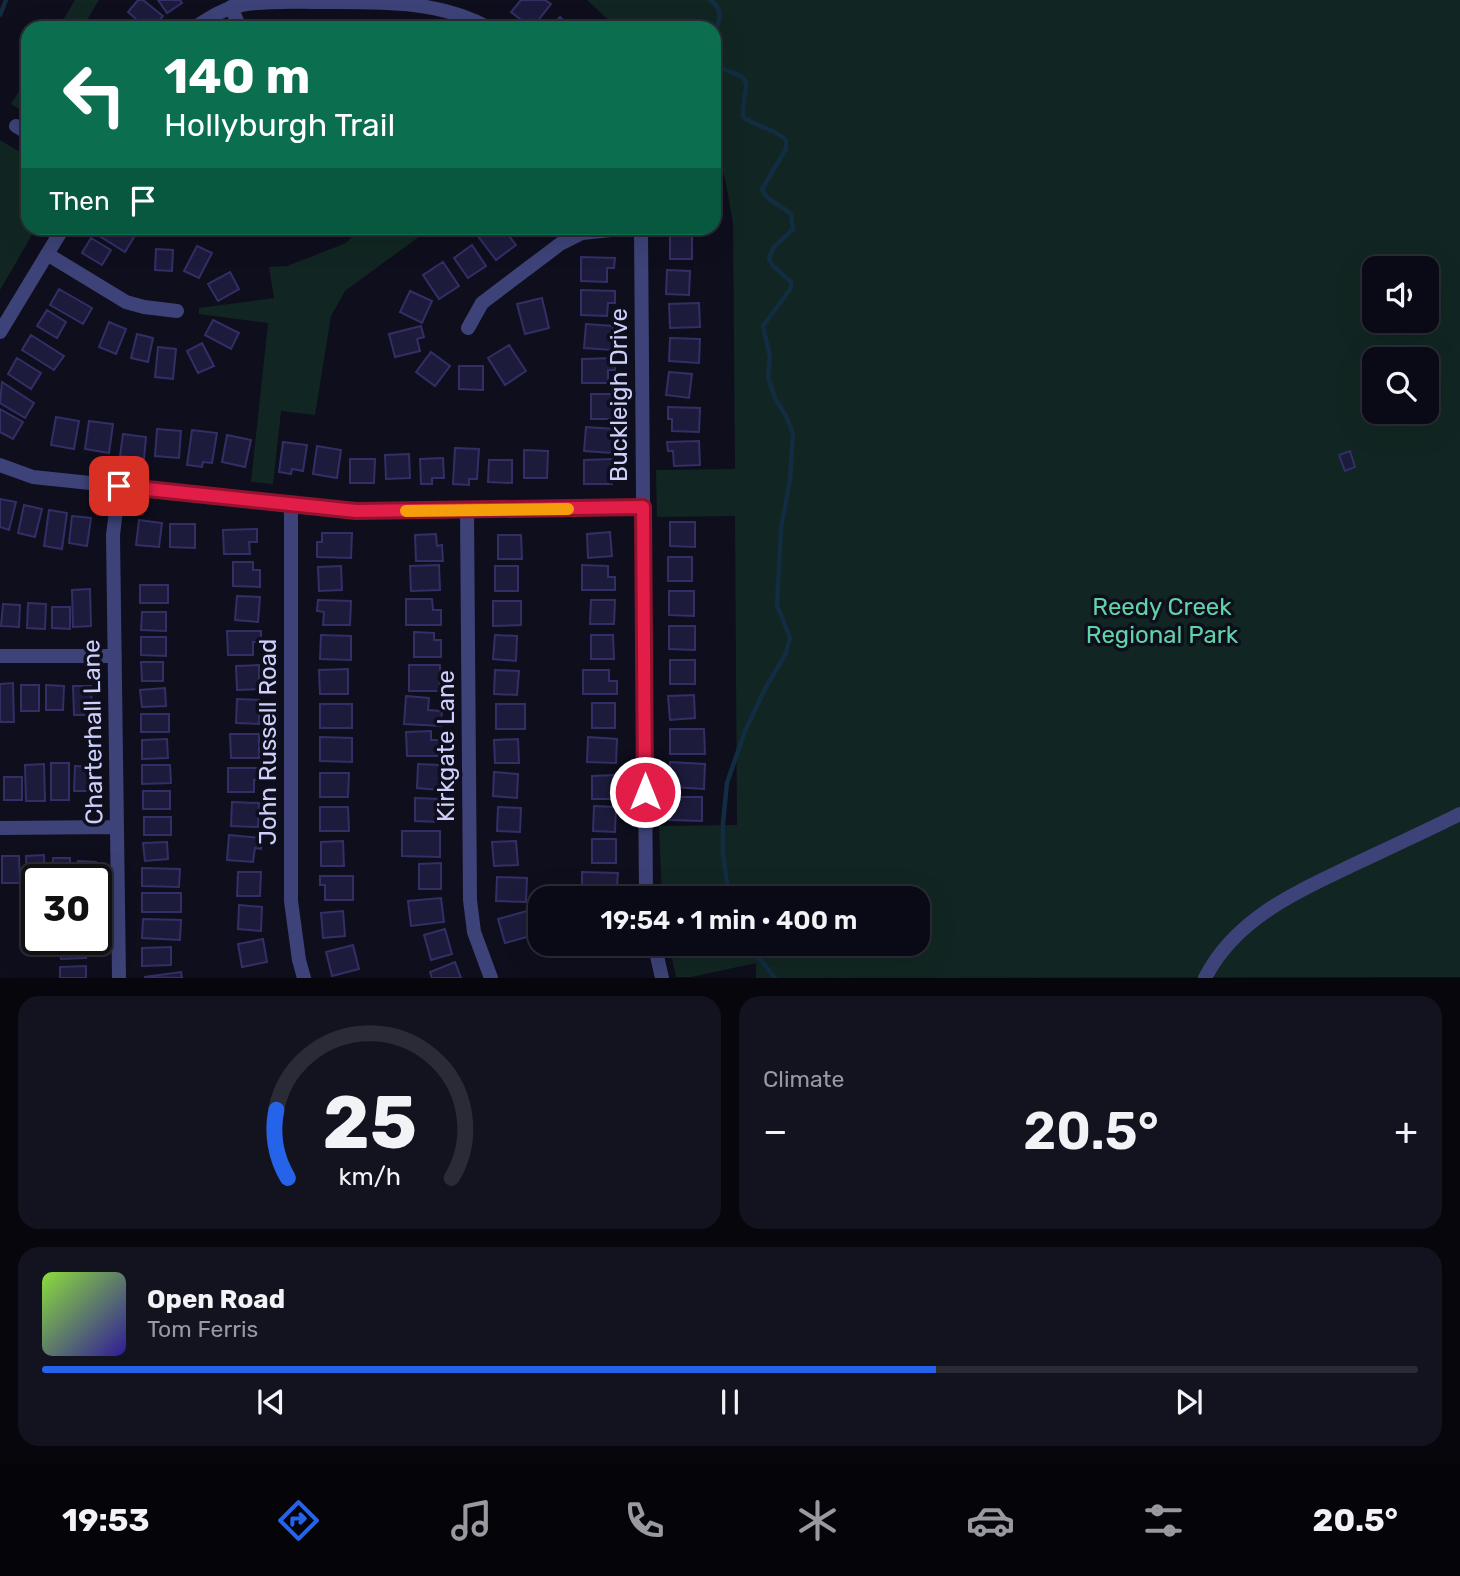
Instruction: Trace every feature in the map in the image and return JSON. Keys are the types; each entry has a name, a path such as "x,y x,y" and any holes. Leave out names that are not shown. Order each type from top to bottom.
{"street":[{"path":"205,21 231,7 257,3 419,2 468,15 478,21"},
{"path":"231,7 237,21"},
{"path":"0,332 59,235"},
{"path":"468,328 482,303 560,244 578,235"},
{"name":"Buckleigh Drive","path":"641,235 646,886"},
{"path":"47,254 126,302 177,311"},
{"path":"0,466 33,477 356,511 643,507"},
{"name":"Charterhall Lane","path":"119,486 113,535 119,978"},
{"name":"John Russell Road","path":"291,505 291,901 304,978"},
{"name":"Kirkgate Lane","path":"467,511 470,900 474,932 491,978"},
{"path":"0,656 115,656"},
{"path":"1205,978 1213,962 1248,924 1284,897 1460,814"},
{"path":"0,828 116,827"},
{"path":"657,956 662,978"}],"green space":[{"path":"75,0 99,0 86,21 62,21"},
{"name":"Reedy Creek Regional Park","path":"587,0 1460,0 1460,977 756,978 756,963 691,977 676,977 672,956 930,956 930,886 662,886 659,826 737,825 735,516 657,517 656,470 735,469 733,223 721,166 721,21 610,21"},
{"path":"21,88 21,110 11,104"},
{"path":"0,140 21,153 21,235 32,235 0,290"},
{"path":"353,235 421,235 345,291 331,316 315,415 281,411 273,484 251,482 268,323 199,314 199,308 274,298 269,267 287,266 346,243"}],"building":[{"path":"138,0 143,0 163,16 158,21 138,21 128,12"},
{"path":"158,0 180,0 182,3 167,13"},
{"path":"521,0 545,0 551,4 538,21 523,21 511,12"},
{"path":"98,235 131,235 134,237 125,252"},
{"path":"477,235 508,235 516,245 496,260"},
{"path":"670,235 692,236 692,259 670,259"},
{"path":"91,238 111,250 102,265 82,253"},
{"path":"472,245 486,266 468,278 454,258"},
{"path":"197,246 212,253 199,278 184,271"},
{"path":"156,249 173,250 172,271 155,270"},
{"path":"581,257 615,258 614,268 607,268 607,282 581,281"},
{"path":"443,262 459,286 439,299 423,275"},
{"path":"667,270 690,271 689,295 666,294"},
{"path":"230,272 239,289 218,301 208,284"},
{"path":"59,289 92,308 83,324 50,305"},
{"path":"581,290 615,291 615,303 608,303 607,316 581,315"},
{"path":"410,291 432,301 422,323 400,312"},
{"path":"542,298 549,328 525,334 517,304"},
{"path":"699,303 700,327 670,328 669,304"},
{"path":"47,310 66,322 57,338 37,326"},
{"path":"213,320 239,333 231,349 205,335"},
{"path":"109,322 126,329 116,354 99,347"},
{"path":"586,324 613,326 612,350 584,348"},
{"path":"421,326 424,337 417,339 420,351 395,357 389,334"},
{"path":"137,334 153,338 148,362 131,358"},
{"path":"31,335 64,356 54,370 22,350"},
{"path":"670,338 700,339 699,363 669,361"},
{"path":"202,343 214,366 198,373 187,351"},
{"path":"509,345 526,371 505,385 488,358"},
{"path":"158,347 176,349 173,379 155,377"},
{"path":"431,352 450,366 435,386 416,372"},
{"path":"17,358 41,373 31,389 8,374"},
{"path":"615,358 615,370 608,370 608,383 582,383 582,359"},
{"path":"459,366 483,366 483,390 459,389"},
{"path":"669,372 692,374 689,398 666,395"},
{"path":"2,382 34,403 25,418 0,403"},
{"path":"591,394 613,394 613,419 591,419"},
{"path":"668,407 700,408 699,432 672,431"},
{"path":"0,409 23,422 13,439 0,432"},
{"path":"56,417 79,421 74,449 51,445"},
{"path":"89,421 113,424 109,453 85,449"},
{"path":"586,427 615,429 613,453 584,451"},
{"path":"157,429 181,431 179,458 155,456"},
{"path":"192,430 217,433 212,463 203,462 202,467 187,465"},
{"path":"123,434 146,437 144,459 120,456"},
{"path":"227,435 251,440 245,467 222,462"},
{"path":"699,441 700,465 674,466 673,451 668,451 667,442"},
{"path":"283,442 307,445 303,471 292,469 291,474 279,472"},
{"path":"317,446 341,450 337,478 313,474"},
{"path":"455,448 479,449 477,479 469,479 469,485 453,484"},
{"path":"524,450 548,451 547,478 524,478"},
{"path":"1350,451 1355,467 1345,471 1339,455"},
{"path":"409,454 410,478 386,479 385,455"},
{"path":"443,458 444,478 432,478 432,484 421,484 420,459"},
{"path":"350,459 375,459 374,483 350,483"},
{"path":"612,459 612,484 584,484 584,460"},
{"path":"489,460 512,460 512,483 488,482"},
{"path":"0,499 16,502 9,530 0,527"},
{"path":"24,505 42,509 35,537 18,533"},
{"path":"49,510 67,513 62,549 44,546"},
{"path":"72,516 91,518 87,546 69,543"},
{"path":"139,520 162,523 159,547 136,545"},
{"path":"670,522 695,522 695,547 670,546"},
{"path":"170,524 195,524 195,548 170,547"},
{"path":"257,529 257,542 249,542 250,554 224,554 223,530"},
{"path":"610,532 612,556 588,558 587,534"},
{"path":"322,533 352,533 351,558 317,557 317,542 322,542"},
{"path":"436,534 437,546 442,545 443,561 416,561 415,535"},
{"path":"498,535 521,535 522,559 498,559"},
{"path":"668,557 692,557 692,581 668,581"},
{"path":"233,562 253,562 253,570 260,570 260,587 233,586"},
{"path":"439,565 440,590 411,591 410,566"},
{"path":"582,565 608,566 608,577 615,577 615,590 582,590"},
{"path":"341,566 342,590 319,591 318,567"},
{"path":"495,566 518,566 518,591 495,591"},
{"path":"140,585 168,585 168,603 140,603"},
{"path":"90,589 91,626 73,627 72,590"},
{"path":"669,591 694,591 694,616 669,615"},
{"path":"237,596 260,597 258,622 235,620"},
{"path":"406,599 432,599 433,610 441,610 441,625 406,625"},
{"path":"318,600 351,601 350,625 323,625 324,612 317,611"},
{"path":"591,600 615,600 614,624 590,624"},
{"path":"493,601 521,601 521,625 493,626"},
{"path":"28,603 46,604 45,629 27,628"},
{"path":"3,604 20,605 19,627 1,626"},
{"path":"52,607 70,607 70,629 52,628"},
{"path":"142,612 166,612 166,631 141,630"},
{"path":"669,626 695,626 695,650 669,649"},
{"path":"227,631 261,631 261,642 253,642 253,655 228,655"},
{"path":"414,632 434,633 434,640 441,640 441,657 414,657"},
{"path":"321,635 351,636 351,660 320,659"},
{"path":"495,635 517,636 516,661 493,659"},
{"path":"591,635 613,635 614,659 591,659"},
{"path":"141,637 166,637 166,656 141,655"},
{"path":"670,660 695,660 695,684 670,684"},
{"path":"141,662 163,662 163,681 142,681"},
{"path":"259,665 259,689 237,690 236,666"},
{"path":"409,665 440,665 440,691 409,691"},
{"path":"348,669 348,694 320,694 319,670"},
{"path":"495,670 519,671 517,695 494,694"},
{"path":"583,670 609,670 609,681 617,681 617,694 583,694"},
{"path":"13,683 14,722 0,722 0,684"},
{"path":"21,685 39,685 39,711 21,711"},
{"path":"46,685 64,686 63,710 46,710"},
{"path":"73,686 91,686 92,715 74,715"},
{"path":"165,688 166,706 142,707 140,690"},
{"path":"694,695 695,718 670,720 668,696"},
{"path":"406,696 429,698 428,710 442,711 441,726 404,724"},
{"path":"237,699 259,700 259,724 236,723"},
{"path":"592,703 615,703 615,728 592,728"},
{"path":"320,704 352,704 352,728 320,728"},
{"path":"496,704 525,704 525,729 496,729"},
{"path":"141,714 169,714 169,732 141,732"},
{"path":"670,729 704,729 705,754 670,754"},
{"path":"431,731 431,740 441,740 441,756 407,756 406,732"},
{"path":"230,734 259,734 259,758 231,758"},
{"path":"320,737 352,738 352,762 320,761"},
{"path":"588,737 617,739 616,763 587,762"},
{"path":"167,739 168,758 142,759 142,740"},
{"path":"518,739 519,763 495,763 494,740"},
{"path":"670,762 705,764 704,789 673,787 674,778 669,777"},
{"path":"51,763 69,763 69,800 51,800"},
{"path":"44,764 45,801 26,801 25,765"},
{"path":"418,764 440,765 439,790 417,788"},
{"path":"142,765 170,765 171,783 142,784"},
{"path":"75,766 93,767 92,791 74,791"},
{"path":"228,768 261,768 261,780 254,780 254,792 228,792"},
{"path":"494,772 518,774 517,798 493,796"},
{"path":"320,773 349,773 348,797 320,797"},
{"path":"615,775 616,799 592,799 592,776"},
{"path":"4,777 22,777 22,800 4,800"},
{"path":"143,791 170,791 170,809 143,809"},
{"path":"675,797 702,797 702,821 669,820 670,809 675,809"},
{"path":"415,798 440,799 440,822 415,821"},
{"path":"232,802 259,803 258,827 231,826"},
{"path":"594,806 616,807 615,832 593,831"},
{"path":"320,807 348,807 349,831 320,831"},
{"path":"498,807 521,808 520,832 497,831"},
{"path":"144,817 171,817 171,835 144,835"},
{"path":"402,831 440,831 440,857 402,856"},
{"path":"229,835 262,838 261,849 255,848 253,862 227,860"},
{"path":"592,839 616,839 616,863 592,863"},
{"path":"343,841 344,866 321,866 321,842"},
{"path":"516,841 518,865 494,866 492,842"},
{"path":"167,842 168,859 145,861 143,843"},
{"path":"44,855 44,864 26,864 26,856"},
{"path":"2,856 19,856 20,883 2,883"},
{"path":"53,858 70,858 70,864 53,864"},
{"path":"78,861 96,862 96,864 78,864"},
{"path":"441,863 441,889 419,889 419,864"},
{"path":"142,868 180,869 179,887 142,886"},
{"path":"238,872 261,872 260,896 237,896"},
{"path":"582,872 618,873 617,886 582,886"},
{"path":"320,876 353,876 353,900 325,900 325,885 320,885"},
{"path":"497,877 527,878 526,902 496,901"},
{"path":"142,893 181,893 181,912 142,912"},
{"path":"441,898 444,922 411,926 408,901"},
{"path":"239,905 262,907 261,931 238,929"},
{"path":"343,911 345,936 323,938 321,913"},
{"path":"527,911 528,937 505,943 498,919"},
{"path":"143,919 181,920 180,940 142,938"},
{"path":"445,929 452,954 431,960 424,935"},
{"path":"263,939 267,962 242,967 238,944"},
{"path":"353,945 359,969 332,976 326,952"},
{"path":"171,947 171,965 142,966 142,948"},
{"path":"61,955 86,955 86,958 61,959"},
{"path":"455,962 461,978 432,978 430,972"},
{"path":"86,966 86,978 60,978 60,967"},
{"path":"181,972 182,978 144,977"}],"waterway":[{"path":"0,15 6,0"},
{"path":"710,0 719,11 718,21"},
{"path":"721,69 738,75 746,83 743,117 786,140 786,149 762,189 770,200 791,214 793,229 773,248 769,259 791,282 791,288 763,326 770,357 768,377 793,434 790,480 781,528 777,605 790,638 786,653 745,731 727,783 723,854 727,886"},
{"path":"757,956 775,978"}],"slow traffic":[{"path":"406,511 568,509"}],"route":[{"path":"119,486 356,511 643,507 645,792"}]}
